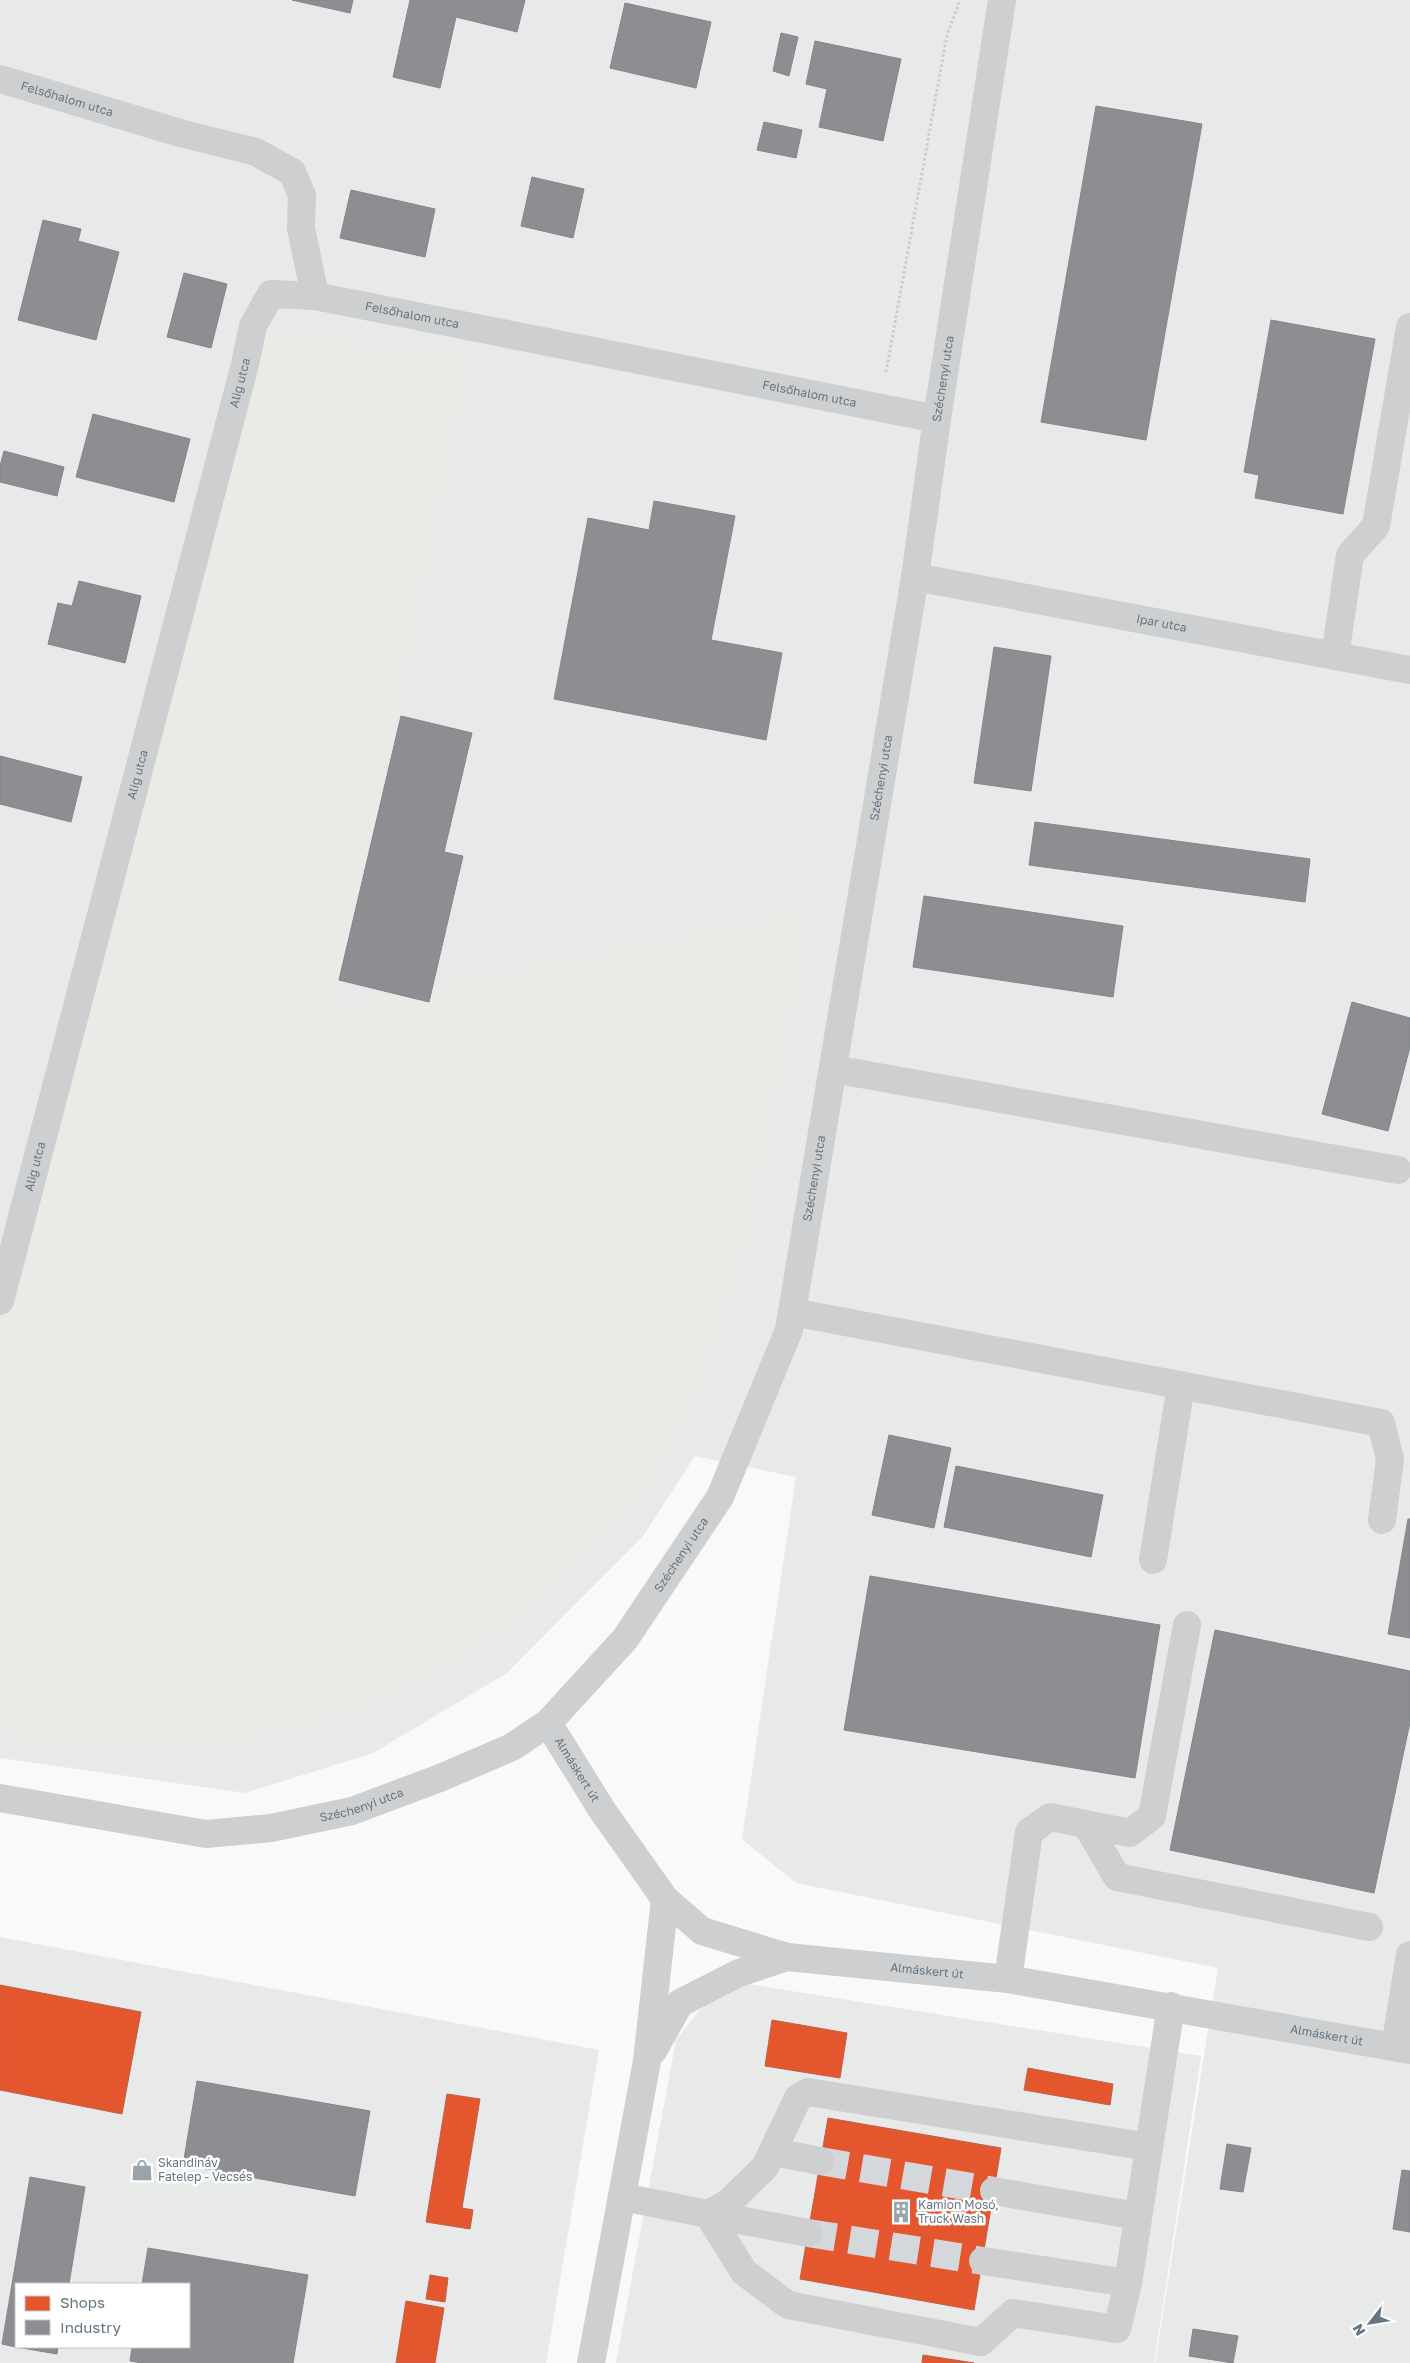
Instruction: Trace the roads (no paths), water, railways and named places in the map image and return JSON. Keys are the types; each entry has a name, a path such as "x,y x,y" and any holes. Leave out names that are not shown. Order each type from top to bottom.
{"street":[{"name":"Széchenyi utca","path":"0,1798 206,1834 271,1828 352,1811 440,1778 512,1747 548,1723 625,1639 720,1496 789,1330 915,577 937,419 1002,0"},
{"name":"Felsőhalom utca","path":"0,79 180,133 256,152 292,172 302,195 301,228 315,296 937,419"},
{"name":"Alig utca","path":"0,1301 245,364 253,326 271,294 315,296"},
{"path":"1336,656 1350,555 1376,526 1410,327"},
{"name":"Ipar utca","path":"915,577 1410,670"},
{"path":"833,1068 1398,1170"},
{"path":"792,1312 1381,1423 1390,1459 1382,1520"},
{"path":"1153,1560 1181,1385"},
{"path":"1008,1979 1029,1832 1050,1817 1130,1833 1152,1816 1186,1625"},
{"name":"Almáskert út","path":"548,1723 602,1810 665,1899 702,1931 787,1957 1008,1979 1171,2006 1402,2048"},
{"path":"1086,1824 1117,1877 1369,1928"},
{"path":"592,2363 647,2061 665,1899"},
{"path":"1402,2048 1410,1955"},
{"path":"647,2061 680,2003 739,1972 787,1957"},
{"path":"708,2214 744,2272 788,2305 981,2342 1013,2312 1117,2328 1128,2283 1171,2006"},
{"path":"708,2214 728,2203 765,2167 798,2098 808,2092 1149,2147"},
{"path":"772,2152 820,2161"},
{"path":"994,2191 1137,2216"},
{"path":"622,2197 808,2233"},
{"path":"982,2261 1128,2283"}],"tunnel":[{"path":"820,2161 994,2191"},
{"path":"808,2233 983,2261"}],"place":[{"name":"Skandináv Fatelep - Vecsés","path":"142,2170"},
{"name":"Kamion Mosó, Truck Wash","path":"901,2212"}]}
